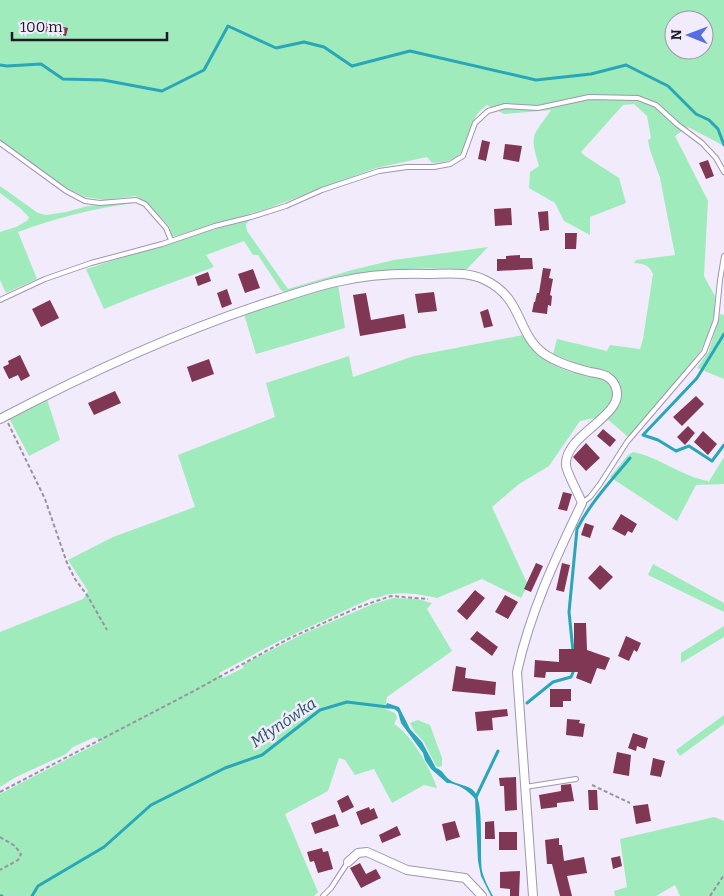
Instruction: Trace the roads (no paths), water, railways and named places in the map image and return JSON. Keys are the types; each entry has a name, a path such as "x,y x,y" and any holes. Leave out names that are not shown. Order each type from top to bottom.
{"street":[{"path":"2,418 57,389 124,358 214,320 338,282 396,273 465,274 485,280 507,294 527,334 542,352 553,359 573,367 608,377 616,387 617,396 613,408 578,440 568,452 566,466 582,503 548,576 524,640 517,672 533,896"},
{"path":"348,862 358,853 366,852 407,870 465,878 482,896"}],"lane":[{"path":"0,300 45,279 91,263 286,206 322,190 379,171 407,167 434,168 450,164 463,156 475,123 488,111 505,106 538,108 589,97 638,98 656,105 702,143 716,158 724,172"},
{"path":"0,143 66,191 85,200 100,203 136,200 145,204 166,228 171,240"},
{"path":"582,503 600,484 627,442 704,352 716,320 724,256"},
{"path":"525,787 576,779"},
{"path":"323,896 331,888 348,862"}],"water":[{"path":"387,703 399,707 410,729 422,742 436,768 450,780 469,787 474,791 481,817 482,871 493,896 491,896 481,876 478,861 475,799 470,793 455,784 447,783 431,769 423,753 401,723 398,712 394,709 385,708"}],"waterway":[{"path":"0,65 41,64 63,79 103,80 162,91 204,70 228,26 276,48 304,42 324,47 352,66 410,51 536,80 591,74 626,65 668,86 696,114 709,120 718,129 724,145"},
{"path":"724,334 697,378 643,435 658,440 676,451 689,446 712,461 724,445"},
{"path":"573,651 569,612 577,529 595,501 630,458"},
{"path":"527,703 553,682 571,677 574,670"},
{"name":"Młynówka","path":"32,896 38,886 104,847 151,805 225,768 262,755 320,710 347,702 388,707"},
{"path":"476,797 498,751"}]}
